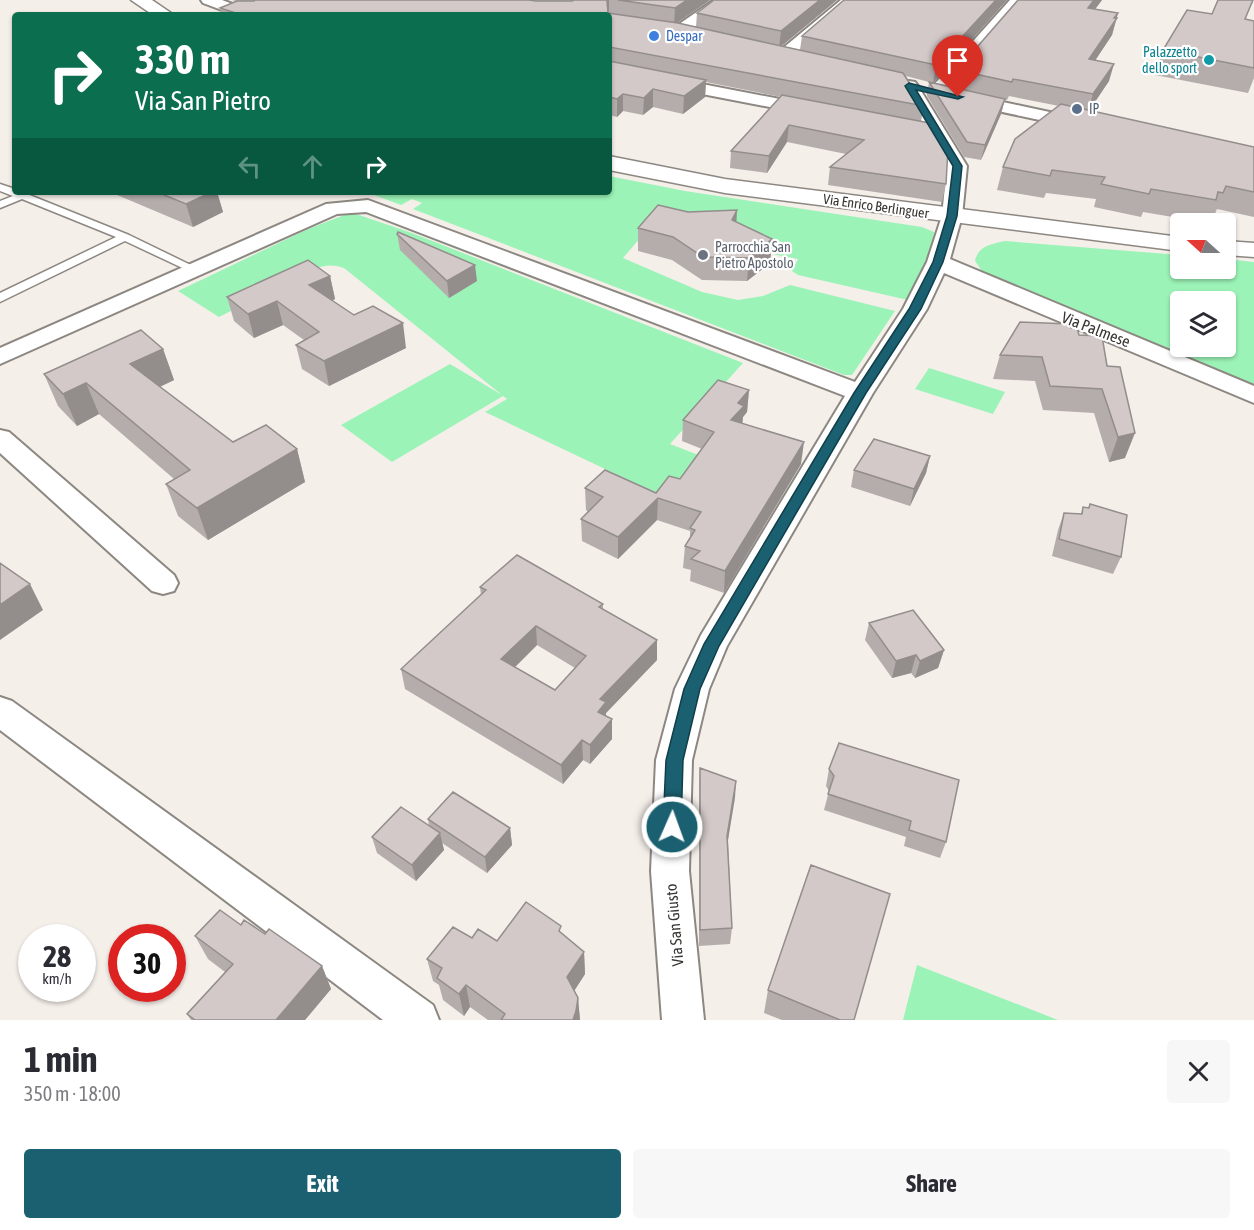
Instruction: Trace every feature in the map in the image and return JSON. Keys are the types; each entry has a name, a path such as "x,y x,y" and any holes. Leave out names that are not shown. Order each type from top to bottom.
{"main road":[{"path":"140,0 160,12"},
{"name":"Via Enrico Berlinguer","path":"612,164 725,186 1170,242"},
{"path":"1236,249 1254,250"}],"street":[{"path":"208,0 241,12"},
{"path":"678,32 724,0"},
{"path":"783,56 850,0"},
{"path":"911,86 1018,0"},
{"path":"656,29 702,38"},
{"path":"762,51 806,62"},
{"path":"612,72 829,114"},
{"path":"911,86 1095,128"},
{"name":"Via San Giusto","path":"683,1020 670,871 675,760 692,689 712,644 860,393 915,309 938,262 952,216 957,166 928,133 911,86"},
{"path":"0,357 333,208 368,206 860,393"},
{"name":"Via Palmese","path":"938,262 976,280 1254,395"},
{"path":"0,438 163,583"},
{"path":"0,711 418,1020"}],"lane":[{"path":"0,205 21,196 125,237 195,270"},
{"path":"0,298 125,237"}],"green space":[{"path":"612,177 685,191 922,227 934,232 929,265 923,270 908,300 798,275 792,271 798,259 654,222 623,258 702,292 738,300 763,296 790,285 895,311 852,375 844,375 413,209 422,203 412,199 401,205 374,195 612,195"},
{"path":"347,214 356,214 412,233 743,363 670,444 701,456 670,494 660,495 485,412 507,399 503,396 392,462 341,425 450,364 502,395 344,268 329,265 314,269 219,317 178,291 308,229"},
{"path":"1005,241 1170,254 1170,279 1236,279 1236,260 1254,262 1254,388 1179,357 1236,357 1236,291 1170,291 1170,353 986,277 975,261 979,252 986,246"},
{"path":"929,368 1005,392 993,414 915,389"},
{"path":"917,965 1058,1020 903,1020"}],"building":[{"path":"608,0 608,12 233,12 220,8 237,1"},
{"path":"618,0 687,0 675,8"},
{"path":"714,0 820,0 781,31 697,13"},
{"path":"844,0 996,0 936,65 802,36"},
{"path":"1018,0 1094,0 1088,8 1118,13 1114,18 1117,18 1089,59 1114,64 1093,94 1013,79 1012,82 957,70"},
{"path":"1218,0 1253,0 1245,19 1254,21 1254,68 1163,50 1187,10 1212,14"},
{"path":"612,14 678,23 903,73 924,106 612,48"},
{"path":"612,62 706,80 684,96 653,89 644,98 623,94 617,99 612,98"},
{"path":"929,82 1005,99 985,145 967,142"},
{"path":"782,95 935,124 948,149 946,184 830,167 864,140 789,125 769,156 731,151"},
{"path":"1061,104 1254,147 1254,192 1226,186 1223,193 1218,192 1216,200 1151,189 1149,194 1101,184 1105,177 1052,170 1050,176 1003,167 1015,139"},
{"path":"164,195 206,195 186,204"},
{"path":"658,205 688,212 737,210 732,220 772,239 749,258 703,257 673,237 638,228"},
{"path":"398,232 475,265 447,281 397,234"},
{"path":"308,260 330,276 309,285 354,315 373,306 403,323 324,361 296,345 319,332 277,301 248,314 227,297"},
{"path":"1020,322 1070,324 1071,328 1077,328 1079,335 1102,336 1107,366 1120,367 1135,433 1118,437 1102,389 1050,386 1042,357 1000,355"},
{"path":"141,330 163,349 130,364 233,442 266,425 297,449 197,508 166,484 190,470 86,383 63,394 44,374"},
{"path":"718,380 749,390 738,403 744,406 731,420 804,442 725,571 691,559 700,551 685,546 695,530 690,528 701,512 658,498 618,537 581,519 603,497 585,488 605,470 656,493 669,476 680,479 714,432 683,420"},
{"path":"874,439 930,456 914,489 854,470"},
{"path":"1090,504 1127,515 1121,557 1059,539 1064,513 1082,514 1083,507 1089,508"},
{"path":"517,555 603,604 599,607 657,640 600,699 606,702 598,712 612,719 590,745 582,740 561,765 401,669 486,590 480,587","holes":["536,626 586,656 555,690 501,659"]},
{"path":"0,563 30,584 0,605"},
{"path":"913,610 944,650 920,661 916,655 896,661 869,623"},
{"path":"839,743 959,780 946,842 909,830 911,821 828,794 834,776 829,769"},
{"path":"700,768 736,781 727,836 732,928 700,930"},
{"path":"453,792 510,828 485,857 428,819"},
{"path":"401,807 440,833 412,865 372,837"},
{"path":"811,865 890,894 854,1020 840,1020 768,990"},
{"path":"526,902 561,926 559,931 584,952 567,977 578,998 573,1020 501,1020 505,1014 466,985 459,994 437,978 442,968 427,959 453,927 472,938 478,929 497,941"},
{"path":"220,910 241,925 244,920 265,934 269,929 322,966 276,1020 195,1020 187,1014 233,964 195,936"}],"place":[{"name":"Despar","path":"654,36"},
{"name":"Palazzetto dello sport","path":"1209,60"},
{"name":"IP","path":"1077,109"},
{"name":"Parrocchia San Pietro Apostolo","path":"703,255"}],"route":[{"path":"672,827 675,760 692,689 712,644 860,393 915,309 938,262 952,216 957,166 956,160 909,86 958,97"}]}
